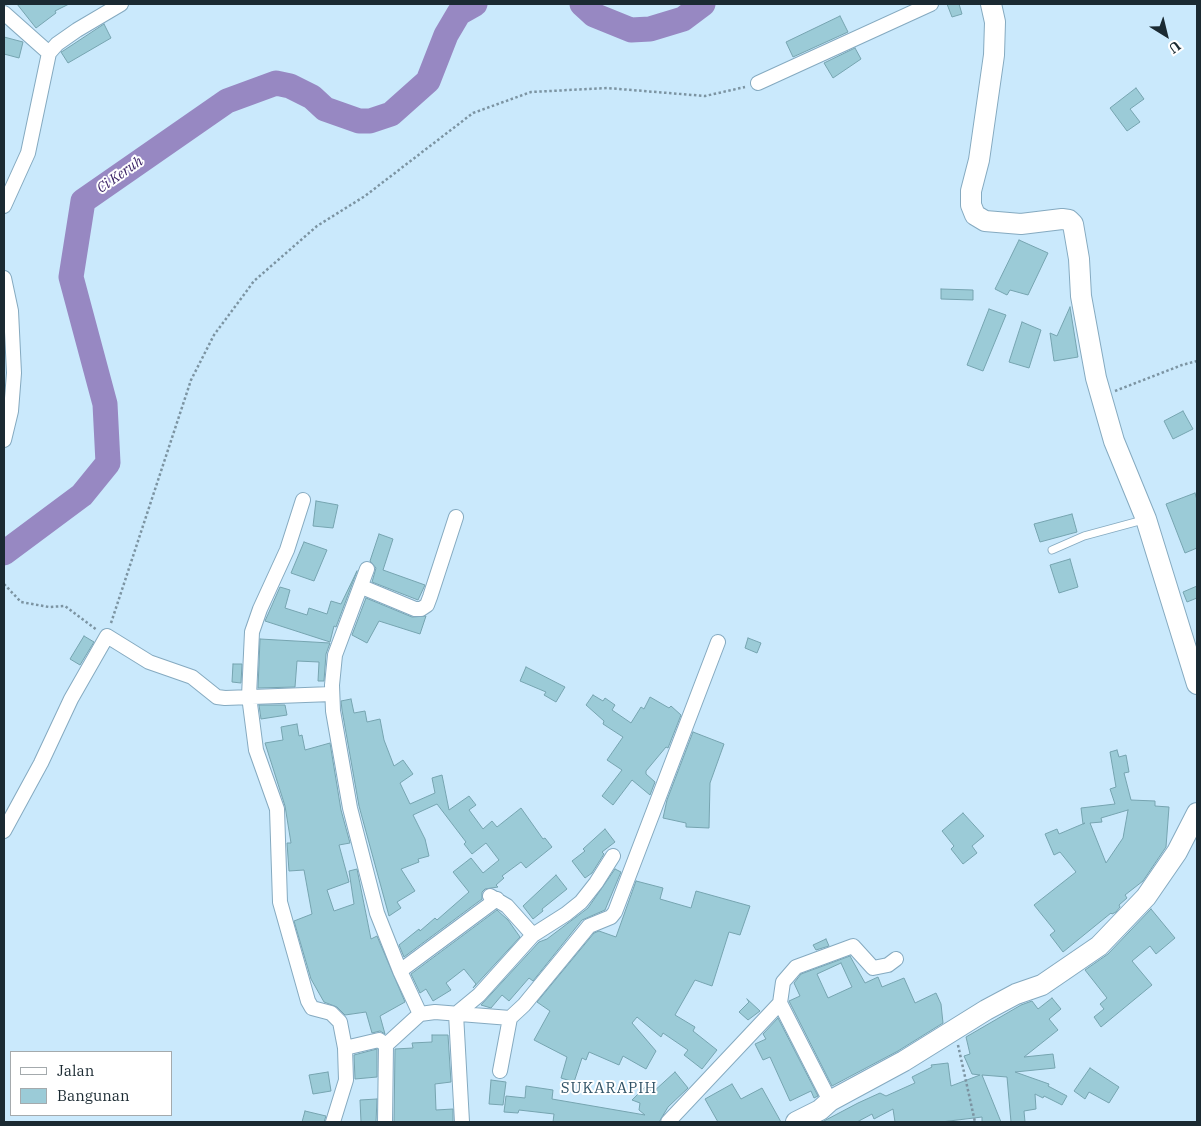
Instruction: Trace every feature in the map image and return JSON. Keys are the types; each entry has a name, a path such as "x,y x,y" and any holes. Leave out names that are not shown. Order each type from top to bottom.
{"street":[{"path":"4,206 28,153 49,53 57,44 77,30 121,4"},
{"path":"758,83 931,4"},
{"path":"991,4 994,22 994,54 978,160 971,191 971,205 976,215 985,221 1021,224 1062,219 1069,220 1073,224 1088,335 1096,378 1103,397 1114,441 1146,519 1197,684"},
{"path":"4,13 49,53"},
{"path":"4,278 10,311 14,373 4,440"},
{"path":"303,500 287,550 260,609 252,632 248,696 256,750 277,809 280,902 308,1001 312,1008 331,1013 340,1022 345,1048 346,1080 333,1122"},
{"path":"362,587 416,609 421,609 427,604 430,597 456,517"},
{"path":"367,569 362,587 341,634 335,655 332,694 336,738 350,808 377,913 400,971 420,1014"},
{"path":"4,830 41,763 71,699 107,636 150,662 192,677 217,696 225,698 332,694"},
{"path":"500,1071 510,1018 524,1005 589,926 611,917 615,912 718,642"},
{"path":"796,1122 820,1110 830,1101 904,1061 954,1029 1016,994 1042,985 1099,946 1146,898 1177,852 1197,813"},
{"path":"456,1014 479,995 533,934 566,914 580,902 596,883 613,856"},
{"path":"400,971 494,898 507,906 533,934"},
{"path":"668,1122 780,1003 783,982 796,967 853,946 873,968 888,965 896,959"},
{"path":"780,1003 830,1101"},
{"path":"385,1122 386,1045 420,1014 435,1012 510,1018"},
{"path":"456,1014 462,1122"},
{"path":"345,1048 379,1040 386,1045"}],"lane":[{"path":"1052,550 1084,536 1146,519"}],"path":[{"path":"4,584 22,602 48,607 65,606 107,636 191,380 214,335 254,281 317,226 365,196 473,113 531,92 607,88 705,96 758,83"},
{"path":"1103,397 1155,375 1197,361 1197,363"},
{"path":"954,1029 975,1122"}],"building":[{"path":"17,4 69,4 55,11 56,13 36,28"},
{"path":"947,4 959,4 962,14 952,17"},
{"path":"840,16 848,32 793,57 786,42"},
{"path":"104,24 111,38 68,63 61,52"},
{"path":"4,37 23,42 19,58 4,54"},
{"path":"855,48 861,59 833,78 824,63"},
{"path":"1136,88 1144,99 1130,109 1140,122 1127,131 1110,108"},
{"path":"1019,240 1048,253 1028,295 1010,290 1007,295 995,289"},
{"path":"941,289 973,290 973,300 941,299"},
{"path":"1070,307 1078,357 1054,361 1050,333 1057,336"},
{"path":"989,309 1006,315 983,371 967,365"},
{"path":"1022,322 1041,330 1029,368 1009,362"},
{"path":"1183,411 1193,429 1173,439 1164,421"},
{"path":"1195,493 1197,500 1197,548 1185,553 1166,504"},
{"path":"316,501 338,505 333,528 313,526"},
{"path":"1072,514 1077,532 1040,542 1034,524"},
{"path":"379,534 393,539 383,570 425,585 418,600 372,582 376,568 370,561"},
{"path":"304,542 327,550 314,581 291,573"},
{"path":"1070,559 1078,587 1059,593 1050,565"},
{"path":"357,571 336,627 334,626 330,642 265,621 280,587 290,590 285,608 307,615 309,608 327,614 331,601 341,604"},
{"path":"1197,586 1197,598 1187,602 1183,592"},
{"path":"366,598 412,617 426,616 420,634 379,621 367,643 352,635"},
{"path":"84,636 94,642 80,665 70,659"},
{"path":"748,638 761,643 757,653 745,648"},
{"path":"260,639 330,643 326,654 324,681 318,681 319,662 297,661 295,687 258,688"},
{"path":"233,664 242,664 241,683 232,682"},
{"path":"526,667 565,687 556,702 544,695 546,692 520,681"},
{"path":"593,695 603,701 605,698 615,705 612,710 631,723 641,707 644,709 650,697 669,708 671,706 681,715 668,748 666,747 646,771 646,774 655,782 650,795 632,780 613,805 602,796 622,770 607,760 623,737 603,724 604,721 586,705"},
{"path":"351,699 354,713 365,711 367,722 380,719 384,740 394,766 403,760 413,774 400,783 410,804 435,793 432,778 442,775 449,810 469,796 476,805 469,810 483,829 492,821 497,827 521,808 543,839 545,838 552,847 526,868 521,862 502,876 504,878 496,885 498,887 485,889 482,892 482,899 404,957 399,945 435,918 437,920 469,892 453,872 471,858 483,873 499,860 486,843 472,854 464,844 466,842 437,804 413,815 425,839 429,856 418,859 419,862 401,869 415,891 397,902 401,908 389,916 359,806 342,710 341,701"},
{"path":"259,705 285,705 287,715 261,719"},
{"path":"297,724 299,736 302,735 305,750 330,743 341,810 350,843 339,845 349,882 327,890 334,911 354,904 349,871 357,869 371,939 377,936 405,1002 380,1016 385,1034 380,1031 372,1033 366,1012 345,1015 337,1007 324,1002 311,979 294,921 312,914 304,870 289,871 287,843 291,843 285,806 265,743 283,740 281,727"},
{"path":"693,732 724,744 710,783 709,828 686,827 686,823 663,818 667,800"},
{"path":"1117,750 1119,757 1126,755 1129,772 1124,773 1131,800 1155,801 1155,806 1169,807 1166,847 1143,881 1125,895 1127,898 1119,905 1120,907 1116,912 1111,913 1063,952 1050,935 1055,931 1034,905 1076,872 1060,852 1054,855 1045,834 1057,829 1059,834 1083,824 1081,808 1115,804 1110,789 1116,787 1110,752","holes":["1128,810 1123,838 1106,863 1090,823 1102,822 1101,818"]},
{"path":"963,813 984,836 972,846 977,853 963,864 951,849 954,846 942,831"},
{"path":"605,829 615,842 602,852 604,854 592,873 585,878 572,861 585,851 583,849"},
{"path":"615,869 621,872 605,910 582,920 533,981 529,978 509,1001 502,995 491,1008 481,1005 539,942 547,939 588,908"},
{"path":"556,875 567,889 542,909 543,911 533,919 523,906"},
{"path":"636,881 663,888 660,899 691,908 696,891 750,906 740,935 729,932 712,986 695,980 675,1015 695,1027 693,1031 717,1050 702,1069 684,1055 688,1050 663,1033 661,1037 637,1017 632,1023 656,1051 646,1069 623,1056 619,1065 589,1052 586,1060 582,1058 574,1082 561,1078 567,1057 534,1040 550,1011 537,1002 594,933 599,931 616,937"},
{"path":"1151,909 1175,938 1156,954 1150,946 1132,961 1152,985 1101,1027 1094,1017 1104,1009 1100,1004 1107,998 1085,970 1108,954"},
{"path":"497,910 508,920 520,937 473,988 476,984 464,969 446,983 451,990 433,1001 426,989 420,993 411,974"},
{"path":"826,939 829,946 816,950 813,945"},
{"path":"850,956 865,983 878,977 882,987 904,978 915,1003 936,993 941,1004 943,1023 898,1051 832,1086 789,1001 800,996 794,983 801,974","holes":["841,963 852,987 828,998 817,974"]},
{"path":"1052,998 1061,1009 1049,1019 1058,1030 1024,1057 1053,1054 1055,1068 1015,1072 1049,1084 1048,1086 1067,1096 1062,1105 1044,1096 1043,1098 1035,1094 1036,1109 1024,1111 1025,1122 1011,1122 1007,1077 982,1075 1001,1122 982,1122 982,1117 941,1122 895,1122 893,1109 874,1119 872,1114 857,1122 822,1122 880,1093 886,1096 915,1083 912,1077 932,1067 931,1065 948,1063 951,1086 980,1075 972,1074 964,1056 970,1054 966,1037 1021,1005 1032,1001 1038,1009"},
{"path":"747,999 760,1011 748,1020 739,1012 749,1002"},
{"path":"778,1018 818,1096 814,1098 811,1091 790,1101 770,1057 763,1060 755,1044 766,1039 763,1034"},
{"path":"432,1035 448,1035 451,1082 435,1084 436,1110 453,1109 453,1122 394,1122 395,1049 413,1048 412,1043 432,1042"},
{"path":"377,1049 377,1077 355,1079 354,1055"},
{"path":"1090,1068 1119,1087 1109,1103 1089,1092 1085,1099 1074,1091"},
{"path":"328,1072 331,1091 313,1094 309,1075"},
{"path":"675,1072 688,1088 668,1107 659,1122 553,1122 554,1114 519,1110 518,1113 504,1112 506,1096 525,1098 526,1086 553,1090 552,1099 645,1115 639,1110 640,1103 632,1100 647,1085 653,1092"},
{"path":"491,1080 506,1082 503,1105 489,1104"},
{"path":"732,1084 741,1099 762,1088 781,1122 718,1122 705,1099"},
{"path":"377,1099 376,1122 361,1122 360,1100"},
{"path":"305,1111 326,1116 324,1122 302,1122"}],"waterway":[{"name":"Ci Keruh","path":"4,553 82,495 108,463 105,404 71,277 83,201 227,101 276,83 290,86 312,97 325,109 359,121 370,121 391,114 428,81 446,35 459,13 475,4"},
{"name":"Ci Keruh","path":"582,4 594,15 631,30 650,29 683,19 703,4"}],"district":[{"name":"SUKARAPIH","path":"609,1089"}]}
